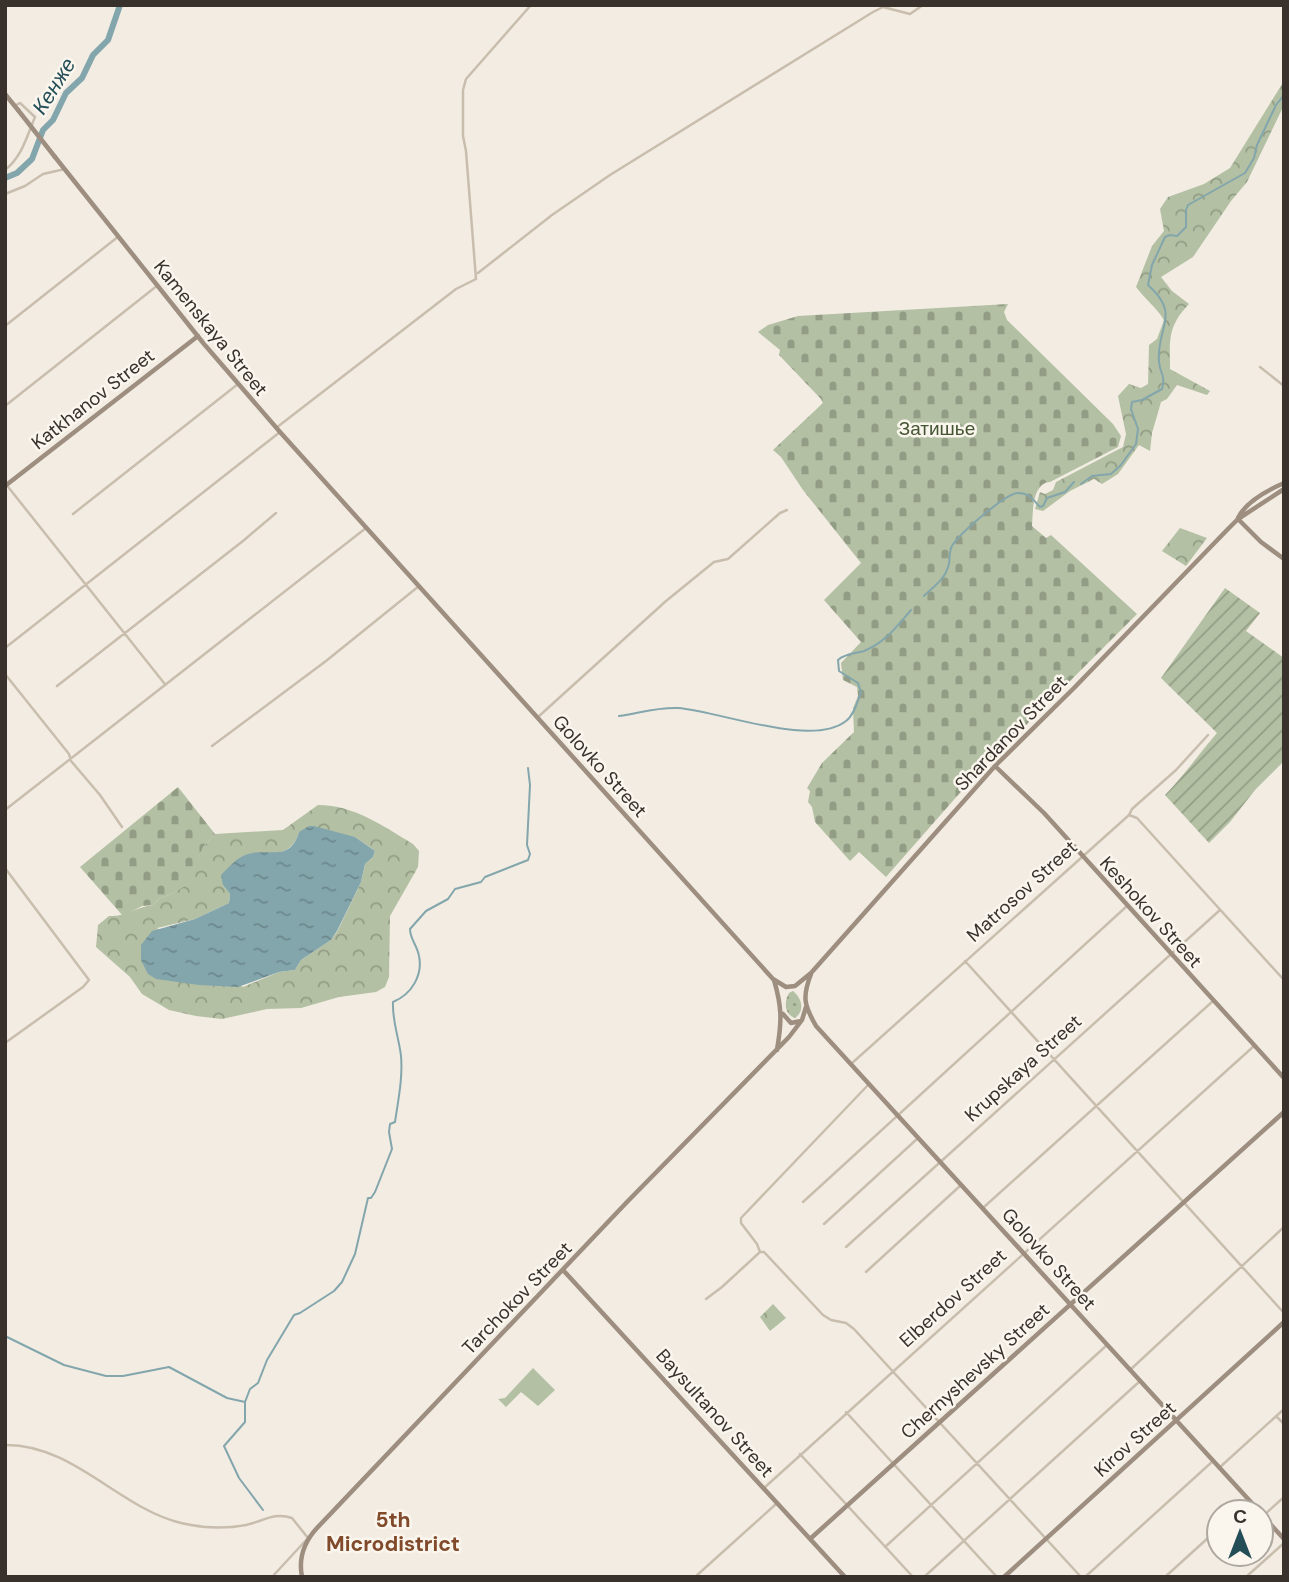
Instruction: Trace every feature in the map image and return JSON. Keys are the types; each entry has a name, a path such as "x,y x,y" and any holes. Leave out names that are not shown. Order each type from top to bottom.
{"street":[{"path":"478,273 463,136 463,90 468,74 531,5"},
{"path":"5,648 456,289 475,280 478,273 552,215 610,175 873,12 883,7 911,14 923,5"},
{"name":"Kamenskaya Street","path":"5,94 238,384 406,571"},
{"path":"5,170 23,147 35,117 20,103 17,108"},
{"path":"5,194 25,186 43,174 65,169"},
{"path":"5,326 119,236"},
{"path":"5,405 158,285"},
{"name":"Katkhanov Street","path":"6,484 198,336"},
{"path":"1260,367 1284,386"},
{"path":"73,514 238,384"},
{"name":"Shardanov Street","path":"1238,519 1251,503 1284,483"},
{"path":"6,484 165,684"},
{"name":"Shardanov Street","path":"811,973 995,766 1238,519 1284,489"},
{"path":"538,718 666,601 714,562 728,559 780,513 787,510"},
{"path":"57,686 276,513"},
{"path":"1238,519 1261,542 1284,559"},
{"path":"5,810 366,528"},
{"name":"Golovko Street","path":"406,571 773,979"},
{"path":"212,746 326,662 419,586"},
{"path":"5,674 122,827"},
{"name":"Matrosov Street","path":"852,1064 1129,815 1132,809 1163,783 1208,736"},
{"name":"Keshokov Street","path":"995,766 1044,813 1081,857 1284,1078"},
{"path":"1129,815 1137,817 1284,981"},
{"path":"5,868 89,980 5,1043"},
{"path":"803,1202 1127,906"},
{"name":"Krupskaya Street","path":"846,1247 1220,910"},
{"path":"965,961 1284,1313"},
{"path":"781,1000 783,992 811,973"},
{"path":"811,973 804,996 806,1007 816,1026"},
{"path":"773,979 799,990 804,996"},
{"path":"773,979 781,1000 782,1013 777,1050"},
{"path":"983,1208 1213,1001"},
{"path":"802,1021 806,1007"},
{"path":"782,1013 788,1021 802,1021 816,1026"},
{"name":"Tarchokov Street","path":"308,1538 802,1021"},
{"name":"Golovko Street","path":"816,1026 1247,1498"},
{"name":"Elberdov Street","path":"764,1488 1255,1046"},
{"path":"760,1252 758,1244 741,1223 741,1218 870,1084"},
{"name":"Chernyshevsky Street","path":"810,1539 1284,1112"},
{"path":"824,1224 919,1137"},
{"path":"866,1272 961,1185"},
{"path":"1130,1370 1284,1227"},
{"path":"706,1299 760,1252"},
{"path":"760,1252 764,1252 828,1319 850,1325 1083,1577 1213,1461"},
{"name":"Baysultanov Street","path":"563,1270 845,1577"},
{"name":"Kirov Street","path":"1004,1577 1284,1322"},
{"path":"885,1546 1107,1345"},
{"path":"924,1577 1140,1381"},
{"path":"1219,1468 1284,1409"},
{"path":"846,1412 997,1577"},
{"path":"1276,1416 1284,1424"},
{"path":"5,1445 40,1451 60,1459 165,1519 183,1524 216,1527 244,1525 266,1517 284,1516 292,1518 308,1538"},
{"path":"800,1454 914,1577"},
{"path":"695,1577 777,1503"},
{"path":"272,1577 308,1538"},
{"path":"302,1577 302,1554 308,1538"},
{"path":"1165,1577 1205,1541"},
{"path":"1246,1577 1284,1541"}],"green space":[{"path":"1284,81 1284,105 1247,182 1193,257 1161,277 1172,291 1189,304 1173,327 1170,369 1210,391 1207,395 1177,385 1167,399 1161,402 1150,451 1139,445 1118,474 1102,484 1094,479 1070,491 1043,511 1035,509 1040,492 1045,494 1053,490 1056,482 1123,447 1126,434 1118,396 1129,384 1141,388 1148,384 1149,345 1157,339 1164,320 1136,287 1152,246 1164,231 1160,209 1168,197 1204,184 1230,168"},
{"name":"Затишье","path":"1008,304 1004,312 1007,320 1113,424 1121,436 1118,447 1040,487 1033,506 1032,526 1046,538 1051,535 1137,614 1058,693 1052,691 1042,701 1032,713 1029,722 991,763 988,761 886,877 859,852 850,861 815,822 812,807 808,802 810,791 807,788 822,763 854,732 853,708 858,696 857,687 843,680 841,663 861,642 824,600 861,563 773,450 823,403 779,355 780,350 758,332 768,325 798,316"},
{"path":"1180,528 1207,538 1186,566 1162,551"},
{"path":"1225,588 1260,613 1246,631 1284,658 1284,761 1209,843 1165,795 1217,733 1161,678"},
{"path":"178,787 215,834 203,847 188,884 160,898 153,905 142,906 123,916 80,867"},
{"path":"318,805 331,806 368,818 413,844 419,851 418,867 390,916 389,977 385,987 376,992 339,997 301,1008 267,1009 222,1019 196,1016 169,1010 142,994 130,977 96,947 98,925 109,916 153,905 160,898 187,884 203,847 215,834 283,830","holes":["299,832 355,837 375,851 373,857 365,864 361,882 337,932 331,940 301,960 295,970 279,972 243,987 157,928 195,919 229,903 230,894 223,885 249,854 286,850"]},
{"path":"793,991 801,1004 800,1012 795,1018 789,1014 786,1007 787,996"},
{"path":"773,1304 786,1318 770,1331 760,1317"},
{"path":"533,1368 555,1390 538,1406 521,1392 506,1407 498,1399 505,1398"}],"water":[{"path":"309,826 355,837 375,851 365,864 361,882 331,940 301,960 295,970 279,972 238,987 156,979 148,974 141,960 141,945 152,931 195,919 229,903 230,894 223,885 221,875 230,866 248,854 285,851 295,841 299,832"}],"waterway":[{"name":"Кенже","path":"5,178 17,173 32,159 43,130 53,120 66,93 82,78 93,55 108,40 120,5"},
{"path":"1081,484 1092,476 1111,474 1121,465 1136,444 1138,429 1131,409 1132,402 1142,400 1162,389 1159,350 1166,313 1158,295 1148,285 1152,265 1165,237 1177,236 1186,227 1188,205 1245,173 1276,105 1284,95"},
{"path":"924,596 944,575 956,540 994,507 1018,493 1033,499 1040,507 1047,498 1065,492 1074,482"},
{"path":"619,716 678,708 789,730 831,728 849,718 861,692 858,683 839,671 838,660 878,643 890,634 911,610"},
{"path":"263,1510 239,1478 224,1446 245,1422 245,1402 250,1389 258,1383 267,1360 294,1315 334,1291 342,1282 355,1254 368,1198 375,1192 392,1149 389,1132 390,1124 395,1122 401,1064 393,1002 411,989 418,977 420,963 410,929 426,911 448,899 455,889 481,882 485,877 528,860 528,768"},
{"path":"5,1336 64,1365 106,1376 123,1376 169,1367 227,1398 245,1402"}],"district":[{"name":"5th Microdistrict","path":"393,1532"}]}
